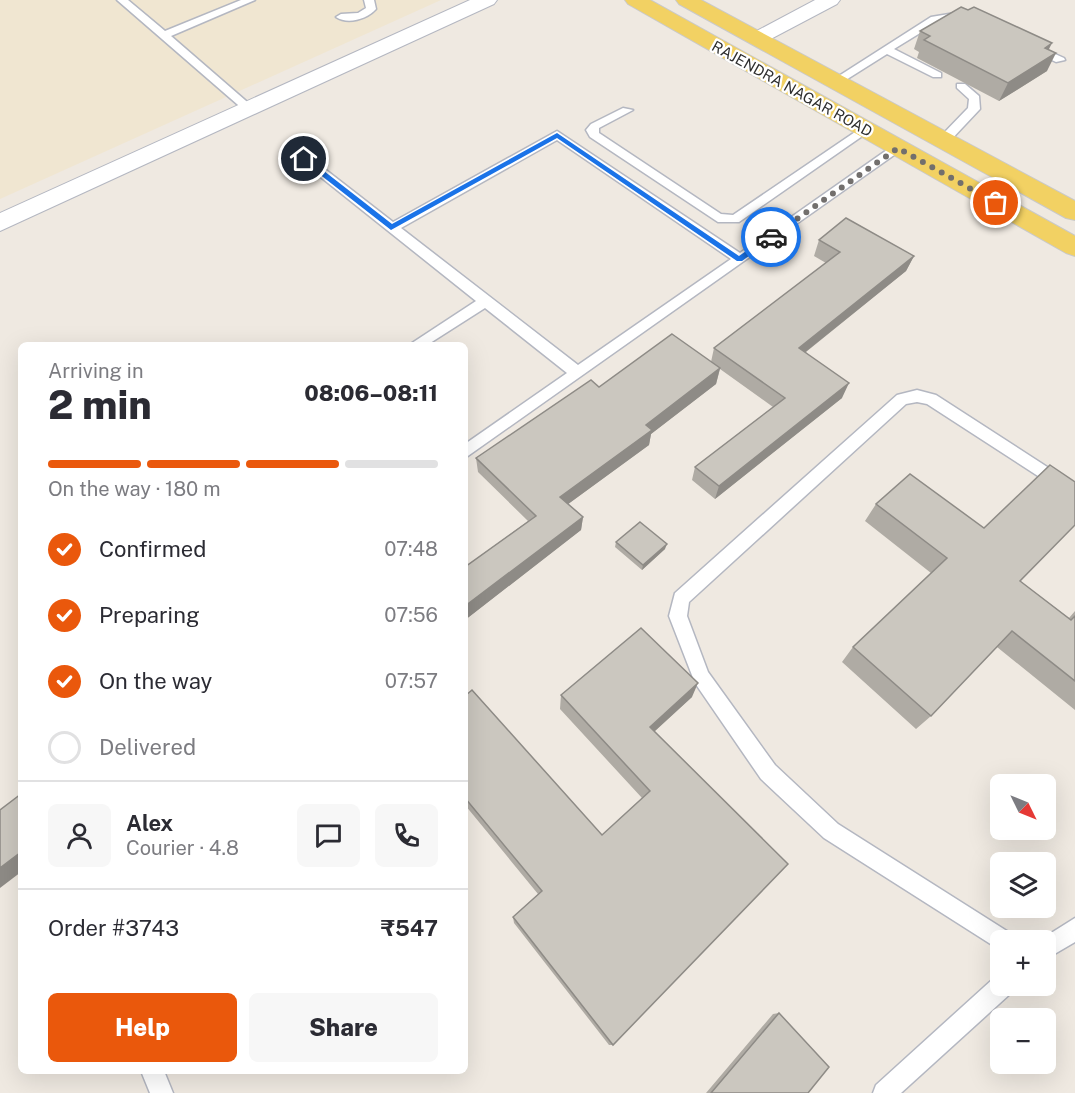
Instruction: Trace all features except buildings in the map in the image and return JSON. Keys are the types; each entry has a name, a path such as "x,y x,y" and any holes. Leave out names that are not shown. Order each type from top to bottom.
{"main road":[{"name":"RAJENDRA NAGAR ROAD","path":"635,0 1075,247"},
{"name":"RAJENDRA NAGAR ROAD","path":"686,0 1075,212"}],"street":[{"path":"0,223 487,0"},
{"path":"758,38 830,0"}],"lane":[{"path":"122,0 249,109"},
{"path":"162,36 250,0"},
{"path":"341,17 353,18 366,14 370,9 369,0"},
{"path":"837,81 935,19 963,16 980,23"},
{"path":"1020,41 1060,60"},
{"path":"887,50 937,75"},
{"path":"944,140 974,109 975,98 962,86"},
{"path":"627,110 595,126 592,130 594,135 718,218 726,220 735,219 865,130"},
{"path":"391,228 557,135 740,260"},
{"path":"468,450 898,148"},
{"path":"304,159 484,302 578,372"},
{"path":"421,342 484,302"},
{"path":"990,932 831,831 768,772 700,677 678,616 681,598 902,399 917,396 931,399 1075,493"},
{"path":"1056,942 1075,929"},
{"path":"884,1093 991,996"},
{"path":"153,1074 162,1093"}],"shaded area":[{"path":"0,0 441,0 0,199"}],"way so far":[{"path":"771,237 898,148 996,203"}],"route":[{"path":"304,159 391,228 557,135 740,260 771,237"}]}
